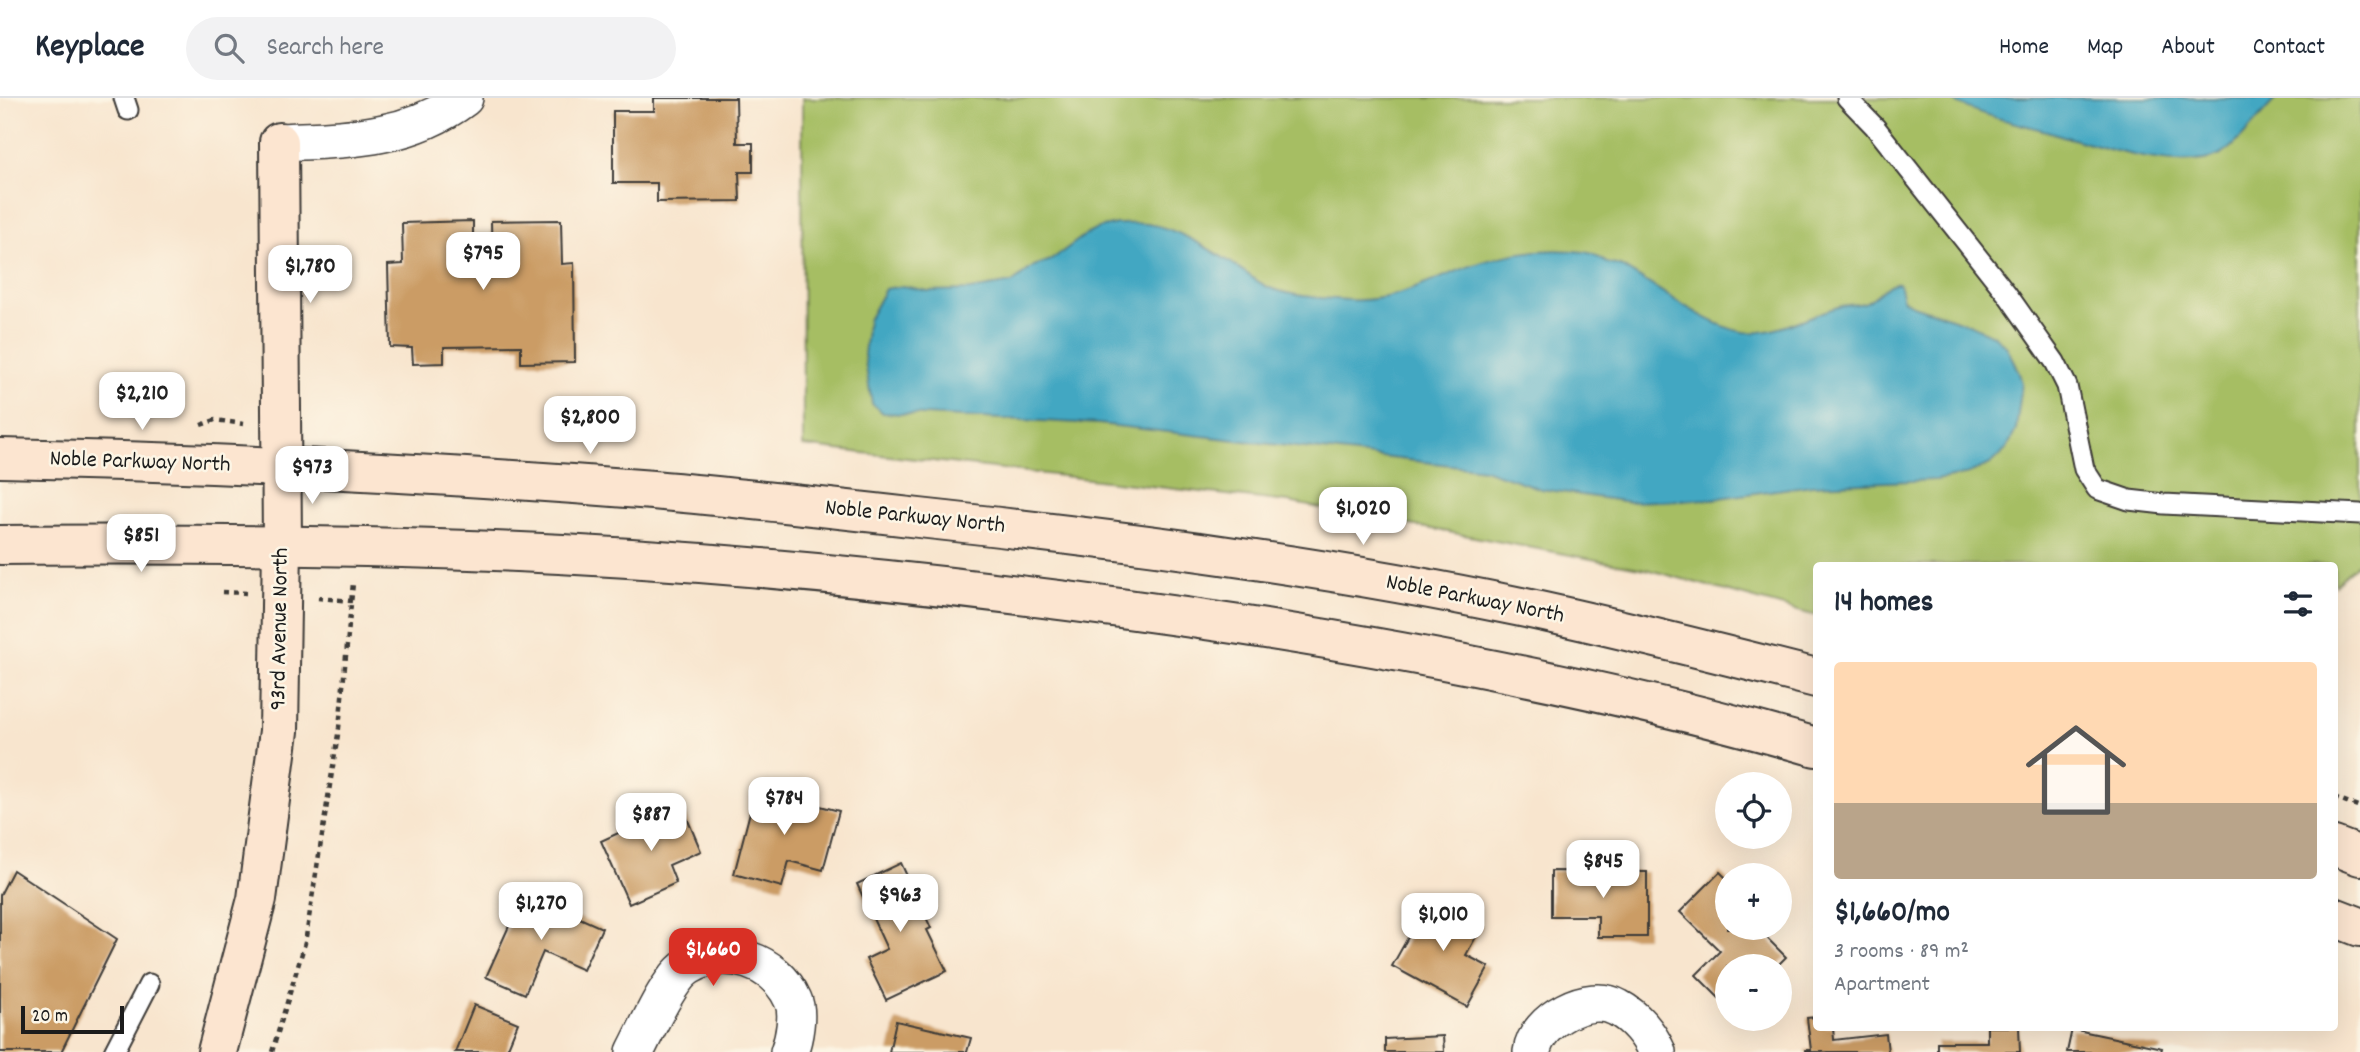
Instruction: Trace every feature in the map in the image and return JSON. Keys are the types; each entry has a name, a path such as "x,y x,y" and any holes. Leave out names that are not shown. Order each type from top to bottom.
{"main road":[{"name":"93rd Avenue North","path":"217,1052 259,886 279,731 282,468 279,142"},
{"name":"Noble Parkway North","path":"0,458 475,477 658,491 1018,529 1206,552 1370,579 1518,607 1813,677"},
{"path":"0,545 282,544 474,550 663,560 852,576 1158,613 1479,666 1631,699 1813,746"},
{"path":"2338,848 2360,856"},
{"path":"2338,918 2360,927"}],"street":[{"name":"93rd Avenue North","path":"279,142 351,139 396,132 444,113 464,98"},
{"path":"635,1052 666,991 688,966 719,956 749,958 776,974 794,1002 795,1036 789,1052"},
{"path":"1532,1052 1533,1045 1548,1023 1567,1010 1591,1003 1616,1006 1636,1021 1657,1052"}],"lane":[{"path":"1847,98 1875,127 2007,294 2055,362 2067,386 2084,469 2098,489 2129,500 2164,504 2360,514"},
{"path":"114,1052 149,984"}],"path":[{"path":"272,1052 305,943 339,728 352,601"},
{"path":"2338,799 2360,807"}],"green space":[{"path":"802,98 2360,98 2360,561 2338,582 2338,562 1813,562 1813,615 1650,570 1288,502 803,446"}],"water":[{"path":"1948,98 2277,98 2242,137 2221,155 2203,160 2181,161 2107,149 1983,114"},
{"path":"1116,224 1148,224 1180,234 1279,291 1309,297 1349,300 1376,299 1401,293 1500,257 1550,250 1585,252 1620,266 1714,322 1744,332 1769,331 1830,309 1864,303 1891,284 1899,283 1903,299 1913,305 1969,324 1993,335 2007,347 2022,383 2016,430 2006,450 1991,464 1964,475 1936,480 1812,485 1713,499 1629,502 1541,489 1484,469 1099,424 883,413 872,404 864,355 868,320 885,289 903,286 928,291 970,290 1012,283 1034,266 1051,260 1085,235"}],"building":[{"path":"654,98 736,98 737,143 753,143 753,172 739,172 740,201 657,202 657,183 613,183 613,111 654,111"},
{"path":"561,220 562,264 574,263 575,362 521,363 521,346 444,347 444,363 413,364 412,348 390,347 388,265 403,264 402,223 473,221 473,263 492,263 491,221"},
{"path":"756,789 839,811 823,870 789,861 782,887 734,874"},
{"path":"681,804 701,851 669,865 676,883 629,904 601,841"},
{"path":"901,863 931,928 927,930 947,971 886,1000 866,959 887,949 857,884"},
{"path":"13,870 117,939 61,1052 0,1052 0,895"},
{"path":"1551,871 1647,872 1647,937 1598,937 1598,916 1551,916"},
{"path":"1715,877 1715,940 1769,940 1783,954 1717,954 1720,951 1680,912"},
{"path":"524,893 602,928 583,970 543,952 525,994 486,977"},
{"path":"1430,898 1482,926 1466,955 1489,967 1467,1007 1392,966"},
{"path":"1715,956 1715,994 1696,975"},
{"path":"474,1005 518,1023 506,1052 455,1052"},
{"path":"1813,1017 1813,1031 1833,1031 1834,1040 1886,1034 1888,1052 1805,1052 1811,1050 1807,1018"},
{"path":"896,1021 971,1038 967,1052 889,1052"},
{"path":"1987,1031 2019,1031 2020,1052 1937,1052 1937,1042 1987,1042"},
{"path":"2072,1031 2162,1048 2161,1052 2067,1052"},
{"path":"1443,1036 1444,1052 1385,1052 1385,1039"}]}
